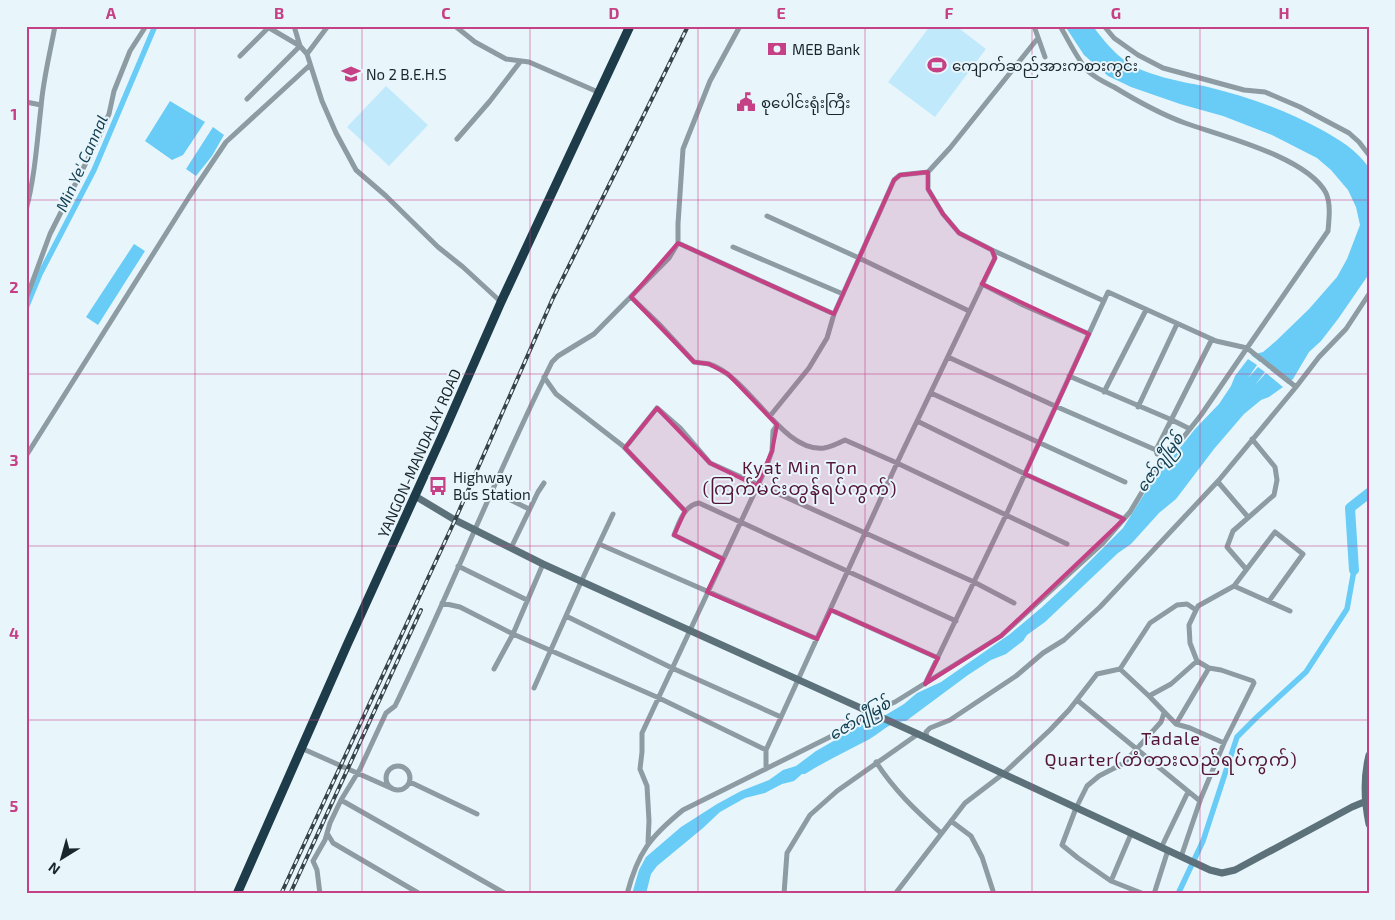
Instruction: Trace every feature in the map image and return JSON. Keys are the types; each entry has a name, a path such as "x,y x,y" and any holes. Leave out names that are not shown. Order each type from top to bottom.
{"highway":[{"name":"YANGON-MANDALAY ROAD","path":"237,894 347,644 416,496 501,302 627,27"}],"street":[{"path":"26,210 29,186 37,157 41,104 55,26"},
{"path":"26,298 50,234 105,122 114,90 130,50 146,26"},
{"path":"294,26 300,46"},
{"path":"307,54 328,26"},
{"path":"455,26 491,52 506,59 529,62 598,92"},
{"path":"320,894 317,870 313,861 327,833 330,822 357,773 386,713 395,706 426,642 458,566 552,362 558,356 594,334 669,258 678,243 683,149 710,82 740,26"},
{"path":"1034,26 1045,57"},
{"path":"627,894 632,874 648,843 660,829 683,810 856,724 868,711 895,702 926,684 1001,636 1102,544 1130,512 1148,482 1190,429 1328,231 1329,209 1326,194 1313,177 1248,144 1154,111 1089,72 1060,26"},
{"path":"1104,26 1114,38 1138,55 1164,68 1244,90 1265,92 1300,107 1349,134 1359,142 1369,155"},
{"path":"240,56 267,27 300,46 307,54 326,108 356,170 386,196 438,247 501,302"},
{"path":"770,416 810,368 827,338 834,314 894,180 900,175 928,172 950,148 1038,38"},
{"path":"247,99 300,46"},
{"path":"458,139 520,62"},
{"path":"26,456 189,196 226,142 310,65"},
{"path":"26,102 41,104"},
{"path":"928,172 928,190 943,214 959,233 1104,301"},
{"path":"767,216 969,311"},
{"path":"678,243 834,314"},
{"path":"733,247 843,294"},
{"path":"766,769 766,750 917,421 995,258 992,250"},
{"path":"982,284 1023,305 1088,334"},
{"path":"926,684 1108,292 1212,339 1247,348 1296,387"},
{"path":"927,738 926,732 930,728 950,720 1016,676 1043,653 1064,640 1100,607 1218,482 1319,357 1346,329 1369,294"},
{"path":"631,297 694,362 709,364 728,374 758,402 785,433 802,444 813,448 824,448 845,440 898,463 1067,544"},
{"path":"1104,392 1146,310"},
{"path":"1138,407 1177,324"},
{"path":"948,357 1156,452 1212,339"},
{"path":"1069,376 1190,429"},
{"path":"544,377 556,394 625,448 684,511"},
{"path":"931,392 1125,482"},
{"path":"625,448 658,408 680,428 710,463 757,486 974,582 1014,603"},
{"path":"917,421 1025,474 1124,519"},
{"path":"648,843 647,786 640,769 642,733 757,486 772,451 773,431 777,425"},
{"path":"1246,570 1227,548 1233,531 1274,495 1277,480 1275,467 1252,439"},
{"path":"1218,482 1248,517"},
{"path":"510,548 544,483"},
{"path":"492,491 530,509"},
{"path":"416,496 455,520 581,582 927,738 1205,868 1222,873 1236,870 1364,802"},
{"path":"723,559 674,535 684,511 693,503 699,503 956,621"},
{"path":"534,688 613,514"},
{"path":"1183,858 1200,801 1224,743 1254,683 1253,681 1209,668 1197,662 1190,643 1189,625 1198,606 1234,586 1275,532 1303,554 1268,601"},
{"path":"599,544 817,639"},
{"path":"494,669 513,634 543,564"},
{"path":"458,566 528,600"},
{"path":"1234,586 1290,611"},
{"path":"442,603 460,607 513,634 659,698 766,750"},
{"path":"895,894 965,803 1003,774 1050,730 1097,674 1120,669 1150,623 1177,605 1187,604 1196,610"},
{"path":"830,610 938,658"},
{"path":"566,616 672,668 781,718"},
{"path":"1150,696 1171,684 1197,662"},
{"path":"1176,724 1209,668"},
{"path":"1120,669 1150,696 1164,714 1176,724 1224,743"},
{"path":"1077,700 1200,801"},
{"path":"1144,894 1111,880 1078,858 1062,844 1087,786 1099,776 1124,763 1160,722 1164,714"},
{"path":"784,894 787,853 810,815 837,790 918,734"},
{"path":"301,748 393,789 396,790 404,789 410,782 410,774 400,766 392,767 387,773 386,780 393,789"},
{"path":"1369,755 1364,777 1364,802 1369,824"},
{"path":"876,762 888,780 911,807 941,834"},
{"path":"410,782 477,814"},
{"path":"1154,894 1164,849 1188,792"},
{"path":"341,800 506,894"},
{"path":"951,821 971,836 982,857 994,894"},
{"path":"327,833 334,843 420,894"},
{"path":"1111,880 1131,834"}],"highlighted area":[{"path":"928,172 928,189 943,214 959,233 992,250 995,258 982,284 1089,334 1025,474 1124,519 1001,636 925,684 938,658 831,610 817,639 707,592 723,559 674,535 685,511 625,448 657,408 710,463 757,486 772,451 777,425 728,374 709,364 694,362 631,297 678,243 834,314 894,180 900,175"}],"shaded area":[{"name":"ကျောက်ဆည်အားကစားကွင်း","path":"930,26 956,26 986,49 935,117 888,82"},
{"path":"386,86 428,125 389,166 347,127"}],"water":[{"path":"1065,26 1093,26 1117,54 1144,71 1234,94 1293,116 1342,142 1354,151 1369,168 1369,274 1338,319 1321,341 1309,352 1288,384 1270,370 1271,366 1269,369 1262,363 1264,360 1260,362 1251,355 1263,352 1276,341 1309,309 1337,277 1347,259 1360,225 1356,207 1348,190 1331,170 1317,158 1272,135 1223,116 1131,87 1108,76 1084,55"},
{"path":"170,101 205,122 183,155 172,160 145,141"},
{"path":"213,127 224,135 212,156 196,176 186,169"},
{"path":"134,244 145,251 98,325 86,317"},
{"path":"1248,359 1257,365 1248,378 1258,367 1265,372 1255,385 1266,373 1283,387 1261,400 1244,414 1214,449 1176,499 1159,513 1131,544 1118,553 1045,622 1006,654 991,660 968,675 906,721 894,723 869,739 802,774 794,781 782,784 765,793 745,798 720,812 657,866 651,874 646,894 632,894 639,870 646,857 681,827 741,791 769,780 783,770 796,766 816,751 867,720 884,716 904,704 917,693 941,682 1010,634 1041,608 1123,528 1148,488 1195,429 1219,404 1235,376"}],"waterway":[{"name":"Min Ye' Cannal","path":"26,308 40,274 94,170 155,26"},
{"path":"1354,570 1350,508 1369,493"},
{"path":"1178,894 1203,841 1237,737 1306,672 1347,609 1354,570"}],"railway":[{"path":"281,894 455,520 553,298 688,26"},
{"path":"290,894 421,610"}],"place":[{"name":"MEB Bank","path":"777,49"},
{"name":"ကျောက်ဆည်အားကစားကွင်း","path":"937,65"},
{"name":"No 2 B.E.H.S","path":"351,74"},
{"name":"စုပေါင်းရုံးကြီး","path":"746,102"},
{"name":"Highway Bus Station","path":"438,486"}],"district":[{"name":"Kyat Min Ton (ကြက်မင်းတွန်ရပ်ကွက်)","path":"800,477"},
{"name":"Tadale Quarter(တံတားလည်ရပ်ကွက်)","path":"1171,748"}],"water label":[{"name":"ဇော်ဂျီမြစ်","path":"1159,462"},
{"name":"ဇော်ဂျီမြစ်","path":"859,718"}]}
